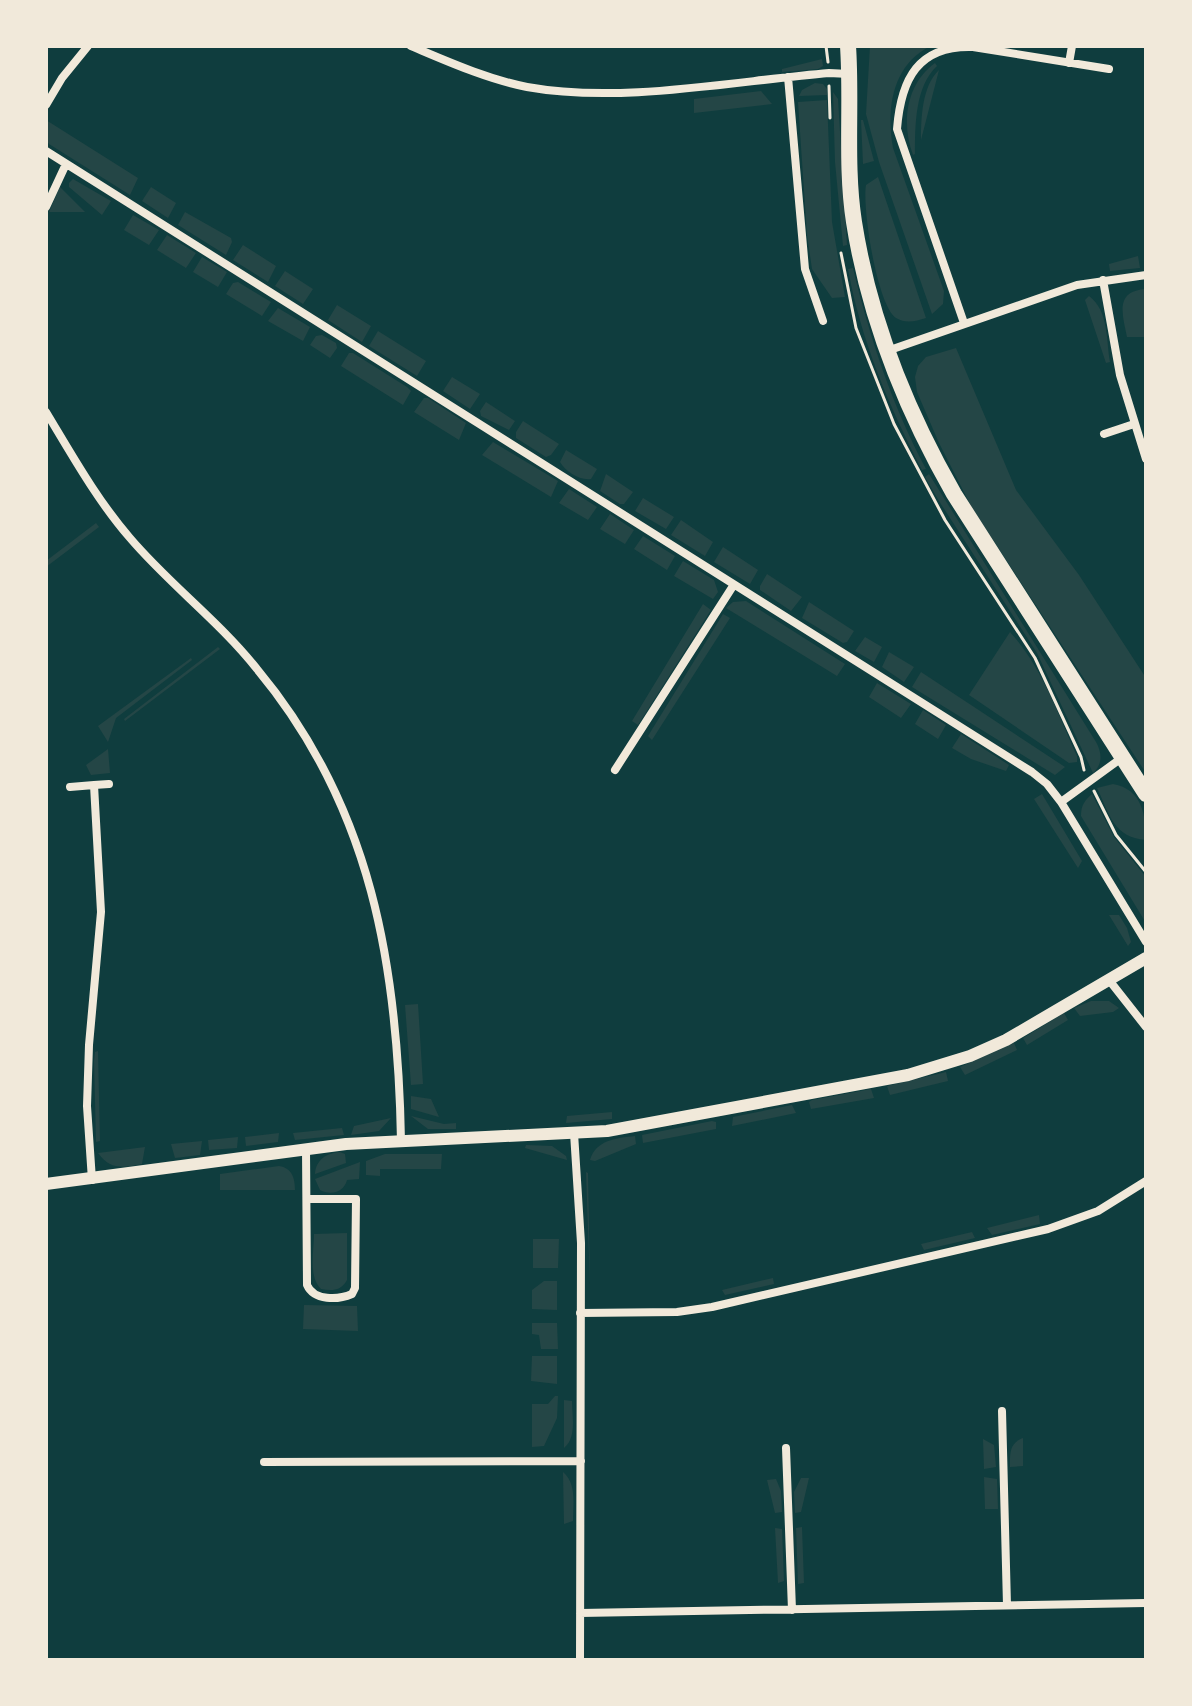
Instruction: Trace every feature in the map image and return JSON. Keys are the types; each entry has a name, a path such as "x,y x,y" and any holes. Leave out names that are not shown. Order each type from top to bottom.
{"main road":[{"path":"848,46 854,221 886,351 929,450 954,494 1146,794"},
{"path":"850,74 855,46"}],"street":[{"path":"46,105 62,78 88,46"},
{"path":"411,46 496,79 553,90 605,93 850,74"},
{"path":"964,323 897,129 898,113 914,69 925,58 956,46 1109,69"},
{"path":"1069,63 1072,46"},
{"path":"788,77 805,269 823,321"},
{"path":"46,151 1032,772 1047,784 1061,802 1146,942"},
{"path":"46,207 66,164"},
{"path":"886,351 1062,289 1146,275"},
{"path":"1103,280 1120,375 1146,459"},
{"path":"46,412 107,510 131,540 229,636 259,670 310,744 334,789 351,825 364,866 387,961 399,1052 401,1141"},
{"path":"1104,434 1134,424"},
{"path":"615,770 733,586"},
{"path":"1061,802 1123,757"},
{"path":"70,787 109,784"},
{"path":"92,1180 87,1106 89,1045 101,912 94,785"},
{"path":"46,1184 306,1149 574,1133 640,1126 908,1075 970,1056 1006,1040 1146,958"},
{"path":"1109,980 1146,1027"},
{"path":"574,1133 581,1243 580,1660"},
{"path":"306,1149 307,1285 310,1293 318,1297 352,1294 355,1288 356,1199 307,1199"},
{"path":"580,1313 677,1312 712,1307 964,1249 1074,1221 1111,1204 1146,1181"},
{"path":"1002,1411 1007,1605"},
{"path":"786,1448 792,1610"},
{"path":"264,1462 581,1461"},
{"path":"580,1613 1146,1603"}],"shaded area":[{"path":"870,46 931,46 918,54 900,76 890,119 893,148 944,291 943,304 932,314 879,162 866,114"},
{"path":"822,59 823,66 818,69 782,72 782,69"},
{"path":"935,63 937,66 920,95 913,155 907,130 909,105 918,82"},
{"path":"939,70 921,140 926,93"},
{"path":"815,83 823,84 827,95 799,96 802,90"},
{"path":"761,91 772,104 694,113 694,99"},
{"path":"833,92 838,99 847,245 843,246 835,162"},
{"path":"827,100 832,222 845,297 832,298 812,269 798,102"},
{"path":"46,120 138,178 130,195 49,144 46,140"},
{"path":"861,120 874,161 863,164"},
{"path":"878,177 926,318 907,321 896,318 883,295 872,255 865,197 866,185"},
{"path":"73,179 111,201 102,215 69,187"},
{"path":"60,187 85,212 49,212"},
{"path":"151,187 176,203 168,218 142,201"},
{"path":"185,212 231,238 226,255 178,225"},
{"path":"133,215 159,230 149,245 124,230"},
{"path":"167,235 196,253 186,268 157,250"},
{"path":"243,245 276,266 268,282 233,260"},
{"path":"1138,256 1140,268 1110,271 1109,264"},
{"path":"202,257 227,272 218,287 193,272"},
{"path":"853,268 883,371 926,469 922,470 910,446 878,372 860,322 848,269"},
{"path":"285,271 313,289 303,304 275,286"},
{"path":"238,282 271,302 262,316 226,294 233,283"},
{"path":"1146,289 1146,337 1127,337 1123,312 1125,299 1129,294"},
{"path":"1089,296 1103,317 1110,362 1106,363 1085,300"},
{"path":"337,305 371,326 362,342 328,320"},
{"path":"278,308 310,327 303,341 268,321"},
{"path":"378,331 426,361 417,376 369,346"},
{"path":"322,335 336,343 337,348 330,358 310,345 316,336"},
{"path":"956,348 1016,490 1079,575 1146,678 1146,773 972,508 939,443 917,392 915,377 918,366 926,357"},
{"path":"349,353 407,387 411,391 403,405 341,366"},
{"path":"452,377 480,394 470,409 443,391"},
{"path":"424,398 466,423 459,440 414,412"},
{"path":"486,402 515,421 509,430 481,416 480,411"},
{"path":"523,421 559,444 551,455 546,457 516,438"},
{"path":"493,442 558,481 551,497 482,455"},
{"path":"566,450 597,469 591,479 578,477 562,465 560,462"},
{"path":"606,474 633,492 624,504 600,491"},
{"path":"929,474 1096,742 1100,758 1099,766 1093,773 1037,653 939,501 925,477"},
{"path":"569,489 597,507 588,520 559,503"},
{"path":"643,498 674,517 666,529 635,511"},
{"path":"610,514 634,530 625,544 600,529"},
{"path":"681,520 713,542 705,556 671,535"},
{"path":"96,523 99,527 46,567 46,561"},
{"path":"643,536 675,556 667,570 634,549"},
{"path":"723,547 758,570 750,584 714,562"},
{"path":"683,561 714,580 718,592 713,599 674,576"},
{"path":"767,574 802,597 791,611 760,590"},
{"path":"746,601 845,664 837,676 726,608 733,602"},
{"path":"809,602 854,631 847,642 843,643 802,618"},
{"path":"703,604 711,610 638,725 632,721"},
{"path":"723,614 730,618 652,740 648,736"},
{"path":"1010,632 1040,676 1077,762 1069,763 969,695"},
{"path":"865,637 882,647 874,662 855,651"},
{"path":"218,647 220,649 125,721 124,719"},
{"path":"889,652 914,667 904,682 882,667"},
{"path":"191,658 116,718 108,742 98,726"},
{"path":"921,672 1065,767 1055,775 912,687"},
{"path":"877,683 911,704 901,718 869,697"},
{"path":"923,710 946,725 938,739 915,724"},
{"path":"961,734 1009,765 1006,771 971,759 952,748"},
{"path":"108,749 110,773 91,775 86,765"},
{"path":"1113,784 1136,797 1145,821 1146,840 1126,834 1114,823 1097,788"},
{"path":"1042,794 1082,861 1078,868 1034,799"},
{"path":"1092,794 1114,837 1146,877 1146,923 1081,816 1084,803"},
{"path":"1109,915 1119,915 1127,928 1131,942 1128,946"},
{"path":"1091,1001 1109,1001 1119,1008 1113,1012 1080,1016 1074,1008"},
{"path":"418,1004 423,1084 411,1085 405,1005"},
{"path":"1064,1013 1068,1020 1027,1045 1023,1038"},
{"path":"1014,1043 1017,1050 965,1075 960,1067"},
{"path":"98,1051 100,1141 96,1142 94,1061 95,1052"},
{"path":"946,1072 948,1081 890,1095 887,1086"},
{"path":"871,1089 874,1098 811,1109 809,1102 812,1100"},
{"path":"411,1096 431,1099 439,1117 411,1109"},
{"path":"792,1105 796,1113 732,1126 733,1117"},
{"path":"612,1112 612,1119 566,1123 567,1116"},
{"path":"411,1116 444,1124 456,1123 456,1129 428,1129"},
{"path":"391,1118 379,1131 351,1135 354,1126"},
{"path":"716,1122 716,1129 643,1143 642,1135"},
{"path":"342,1128 344,1135 295,1140 293,1133"},
{"path":"279,1133 278,1142 246,1146 245,1137"},
{"path":"635,1136 636,1144 595,1161 590,1160 602,1144"},
{"path":"238,1137 237,1148 209,1150 208,1140"},
{"path":"202,1141 200,1155 175,1158 171,1144"},
{"path":"526,1145 552,1146 567,1160 525,1148"},
{"path":"145,1147 142,1164 129,1166 112,1165 98,1153"},
{"path":"340,1152 345,1154 346,1163 315,1174 323,1158"},
{"path":"385,1154 442,1154 441,1169 380,1169 380,1176 366,1175 366,1161"},
{"path":"360,1162 359,1179 347,1180 336,1192 320,1190 315,1179"},
{"path":"279,1166 292,1174 295,1190 220,1190 220,1174"},
{"path":"586,1172 588,1173 590,1284"},
{"path":"1039,1215 1040,1224 992,1235 987,1228"},
{"path":"972,1232 975,1238 924,1250 921,1244"},
{"path":"347,1233 347,1280 336,1289 321,1289 313,1270 314,1234"},
{"path":"533,1239 559,1239 558,1268 533,1268"},
{"path":"773,1278 774,1284 725,1295 722,1290"},
{"path":"544,1281 557,1281 557,1310 532,1309 532,1290"},
{"path":"304,1305 357,1306 358,1331 303,1329"},
{"path":"532,1323 557,1323 558,1349 541,1349 539,1335 532,1334"},
{"path":"532,1356 557,1356 557,1384 531,1381"},
{"path":"558,1396 557,1418 544,1446 532,1447 532,1404 548,1404"},
{"path":"564,1400 572,1401 573,1420 571,1438 564,1448"},
{"path":"1023,1438 1023,1466 1010,1467 1013,1446"},
{"path":"983,1439 994,1445 996,1467 984,1469"},
{"path":"563,1472 570,1482 574,1501 573,1521 564,1524"},
{"path":"984,1477 997,1479 998,1509 985,1509"},
{"path":"801,1478 809,1478 801,1512 795,1513 794,1492"},
{"path":"776,1479 781,1491 782,1512 775,1513 767,1480"},
{"path":"802,1527 804,1583 798,1584 796,1528"},
{"path":"775,1528 782,1529 784,1581 778,1583"}]}
